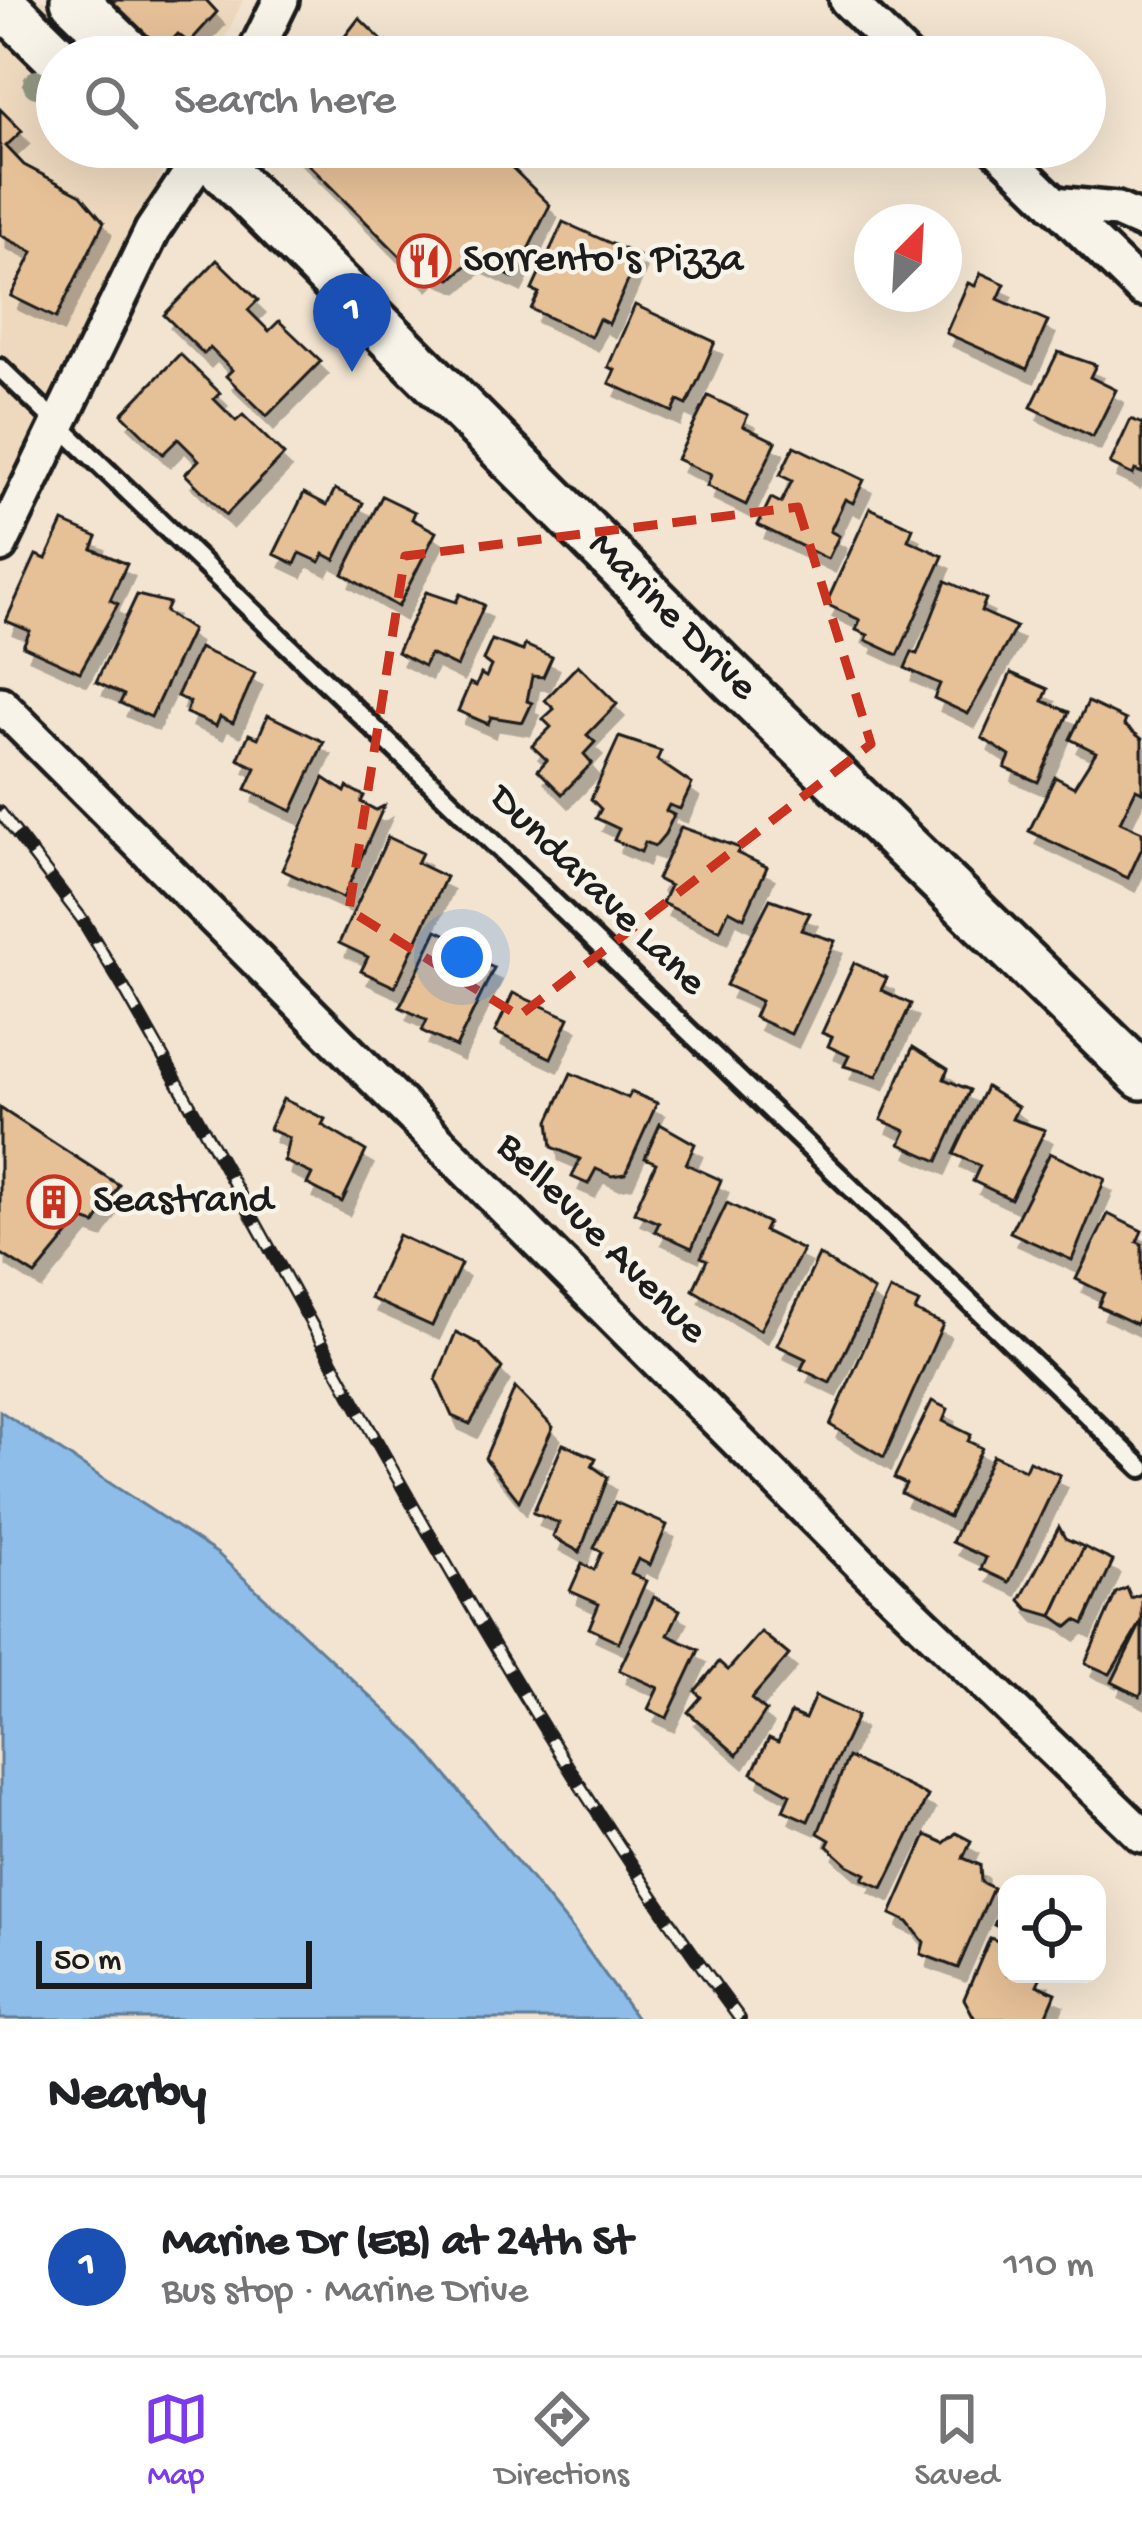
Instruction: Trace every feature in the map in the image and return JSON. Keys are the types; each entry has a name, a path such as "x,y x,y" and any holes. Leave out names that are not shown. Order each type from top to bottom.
{"main road":[{"path":"74,0 111,36"},
{"path":"0,1 36,36"},
{"name":"Marine Drive","path":"218,168 1142,1076"}],"street":[{"path":"263,36 280,0"},
{"path":"847,0 884,36"},
{"path":"0,545 152,231 188,168"},
{"path":"1017,168 1142,289"},
{"path":"1054,204 1117,210 1142,220"},
{"name":"Bellevue Avenue","path":"0,704 846,1549 1142,1834"}],"lane":[{"name":"Dundarave Lane","path":"0,368 1142,1468"}],"highlighted area":[{"path":"798,507 871,744 519,1016 349,910 405,556"}],"shaded area":[{"path":"0,0 243,0 226,36 36,36 36,168 164,168 0,521"}],"water":[{"path":"0,1411 218,1554 418,1741 573,1930 637,2019 0,2019"}],"building":[{"path":"104,0 206,0 217,12 195,36 139,36"},
{"path":"359,18 377,36 345,36"},
{"path":"0,109 22,131 6,146 24,165 81,195 104,222 56,318 11,296 33,252 0,235"},
{"path":"312,168 512,168 550,205 514,278 474,259 451,279 428,270 421,277"},
{"path":"563,222 639,256 609,324 599,319 591,337 531,309 539,293 532,290"},
{"path":"217,260 258,300 248,310 269,331 279,321 321,361 267,416 226,376 232,370 210,348 204,354 164,315"},
{"path":"981,273 1005,284 998,299 1048,321 1027,369 946,333 955,312 962,312 968,283 975,286"},
{"path":"635,305 715,342 687,405 678,401 673,412 609,383 615,370 608,367"},
{"path":"1058,352 1096,365 1090,377 1116,390 1093,437 1031,407"},
{"path":"180,354 220,393 214,399 236,421 243,415 284,455 226,515 185,474 199,460 178,439 163,454 122,414"},
{"path":"708,396 748,415 743,426 776,442 746,505 707,486 711,475 677,459"},
{"path":"1131,419 1142,424 1142,473 1135,470 1133,475 1110,464"},
{"path":"794,446 864,480 853,503 845,499 830,531 839,536 828,559 758,525 771,498 781,503 792,481 780,475"},
{"path":"335,489 363,503 335,560 324,554 320,562 300,553 295,564 274,554 304,493 327,505"},
{"path":"382,496 415,512 412,519 436,532 398,607 343,574"},
{"path":"870,508 913,528 908,540 943,556 898,655 866,640 868,635 856,630 860,620 826,604"},
{"path":"63,522 97,537 92,549 127,564 110,600 118,604 80,672 23,646 30,631 6,621 36,555 46,559"},
{"path":"946,581 986,599 981,611 1016,627 968,714 934,698 940,684 905,668 912,652 917,654"},
{"path":"426,592 456,602 460,594 484,605 457,667 430,654 424,666 397,652"},
{"path":"137,595 169,603 165,612 192,630 151,717 120,703 124,695 96,682"},
{"path":"492,640 523,651 525,645 552,657 543,677 532,676 527,701 532,703 523,722 491,717 488,724 458,711 470,683 476,686 481,674 486,677 491,666 483,660"},
{"path":"199,648 255,673 233,723 220,717 216,726 186,713 190,702 177,696"},
{"path":"578,665 617,704 587,735 595,742 584,754 592,763 562,794 538,770 547,760 532,746 551,727 543,719 554,709 545,700"},
{"path":"1011,673 1048,689 1043,701 1069,712 1038,782 1005,768 1010,756 982,738"},
{"path":"1088,702 1126,720 1124,725 1142,739 1142,792 1136,789 1120,822 1142,832 1142,848 1128,878 1029,831 1055,777 1074,787 1096,752 1070,739"},
{"path":"268,715 324,742 292,811 246,789 256,768 238,759 249,734 258,738"},
{"path":"619,737 661,751 657,760 692,784 680,809 669,805 666,811 674,815 665,834 655,846 645,842 641,852 614,840 619,829 596,818 601,809 591,799"},
{"path":"324,778 345,792 347,787 364,796 361,802 376,810 384,806 343,898 282,870"},
{"path":"681,827 740,848 737,853 767,867 744,918 729,910 720,930 662,903 670,886 657,879"},
{"path":"388,837 422,853 417,863 446,877 395,987 361,971 368,957 339,943"},
{"path":"770,899 810,913 801,930 835,941 791,1034 754,1017 761,1001 726,985"},
{"path":"437,930 456,939 448,955 460,960 456,969 466,974 474,959 494,968 456,1047 422,1031 427,1020 400,1007"},
{"path":"854,963 887,978 881,990 911,1004 877,1076 844,1066 849,1056 828,1046 832,1037 822,1033"},
{"path":"513,993 569,1018 551,1058 495,1032"},
{"path":"913,1047 948,1069 944,1079 970,1090 938,1161 900,1144 906,1131 881,1120"},
{"path":"571,1073 628,1098 631,1092 657,1103 625,1174 612,1176 596,1169 588,1184 572,1177 580,1159 552,1147 549,1121"},
{"path":"986,1087 1018,1107 1012,1119 1045,1130 1011,1199 973,1181 980,1166 954,1154"},
{"path":"283,1099 325,1119 322,1125 366,1151 342,1202 307,1184 312,1174 284,1161 289,1138 269,1129"},
{"name":"Seastrand","path":"0,1108 119,1185 95,1224 81,1219 35,1275 0,1253"},
{"path":"660,1124 695,1144 686,1164 721,1180 692,1248 655,1231 659,1223 634,1212 656,1163 645,1158"},
{"path":"1050,1153 1105,1179 1072,1260 1010,1232"},
{"path":"727,1203 768,1223 764,1231 803,1250 760,1330 693,1290 707,1260 701,1257"},
{"path":"1108,1214 1142,1231 1137,1242 1142,1244 1142,1311 1136,1324 1098,1306 1104,1293 1076,1279"},
{"path":"398,1235 461,1264 432,1326 370,1298"},
{"path":"819,1255 874,1291 830,1383 801,1369 806,1359 777,1345"},
{"path":"890,1290 919,1303 915,1311 943,1324 884,1457 830,1425"},
{"path":"456,1332 479,1344 502,1368 470,1424 452,1416 436,1380"},
{"path":"515,1388 553,1427 519,1501 485,1458"},
{"path":"932,1401 948,1409 943,1421 971,1435 968,1441 982,1448 949,1517 901,1493 906,1484 894,1478"},
{"path":"563,1444 596,1458 592,1466 608,1477 580,1552 553,1537 559,1523 533,1513"},
{"path":"993,1455 1025,1470 1029,1461 1060,1475 1009,1582 981,1569 986,1558 952,1542"},
{"path":"615,1502 667,1525 650,1565 638,1559 631,1574 646,1581 619,1642 589,1628 599,1604 570,1591 582,1564 594,1570 602,1552 594,1548"},
{"path":"1059,1527 1065,1538 1084,1547 1052,1616 1028,1609 1020,1600"},
{"path":"1084,1547 1113,1561 1084,1624 1076,1620 1068,1627 1052,1616"},
{"path":"1127,1588 1131,1598 1142,1594 1142,1621 1110,1674 1085,1663 1116,1593"},
{"path":"654,1597 680,1610 668,1635 699,1650 667,1718 648,1709 658,1688 619,1670"},
{"path":"1142,1621 1142,1691 1140,1696 1112,1682"},
{"path":"761,1632 789,1655 751,1699 766,1711 737,1755 688,1712 701,1697 695,1691 719,1662 728,1670"},
{"path":"815,1696 857,1716 808,1821 783,1810 790,1794 752,1773 769,1738 778,1742 791,1713 805,1719"},
{"path":"848,1757 928,1796 883,1888 863,1879 866,1874 848,1865 827,1846 830,1840 818,1833"},
{"path":"956,1833 971,1841 963,1858 980,1865 981,1882 993,1888 958,1968 921,1954 924,1942 908,1922 891,1914 926,1835 944,1843"},
{"path":"990,1938 998,1941 998,1983 1038,1983 1056,1993 1045,2019 975,2019 964,1999"}],"railway":[{"path":"0,812 82,919 122,985 491,1641 652,1895 740,2019"}],"place":[{"name":"Sorrento's Pizza","path":"424,261"},
{"name":"Marine Dr (EB) at 24th St","path":"352,372"},
{"name":"Seastrand","path":"54,1202"}]}
